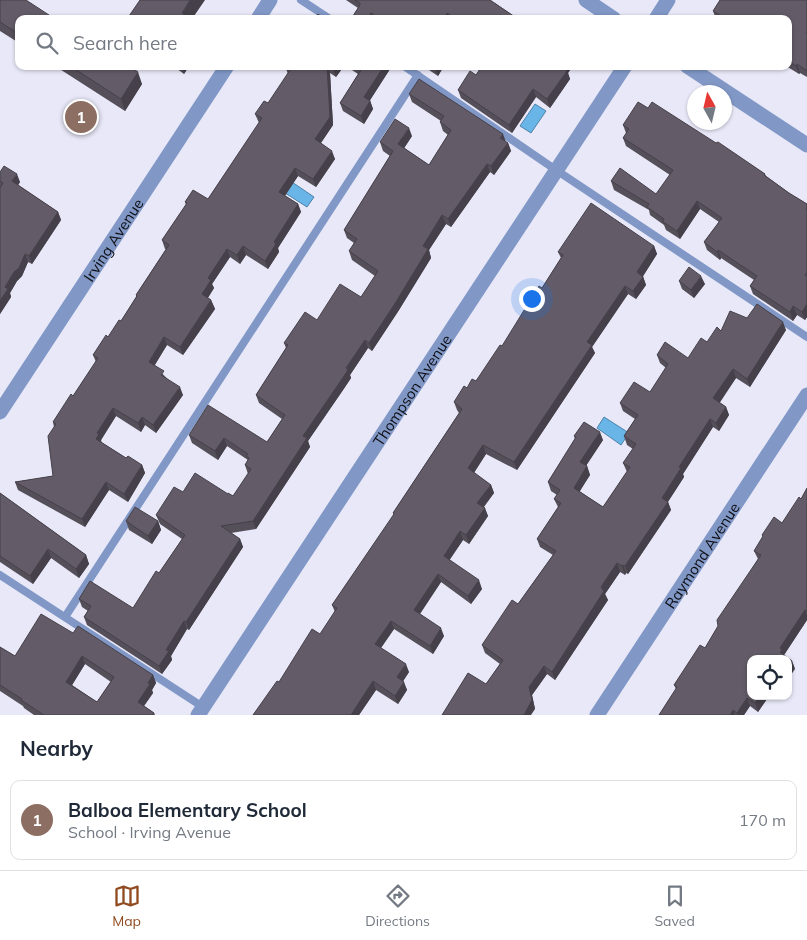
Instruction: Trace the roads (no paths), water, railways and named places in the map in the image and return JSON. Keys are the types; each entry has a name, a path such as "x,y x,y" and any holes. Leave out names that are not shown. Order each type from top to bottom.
{"street":[{"path":"261,15 270,0"},
{"path":"586,0 608,15"},
{"path":"659,15 668,0"},
{"name":"Irving Avenue","path":"0,412 224,70"},
{"name":"Thompson Avenue","path":"200,711 622,70"},
{"path":"693,70 807,145"},
{"name":"Raymond Avenue","path":"596,715 807,395"}],"lane":[{"path":"301,0 324,15"},
{"path":"410,70 807,338"},
{"path":"65,617 418,75"},
{"path":"0,575 65,617 200,711"}],"water":[{"path":"535,104 546,111 531,133 520,126"},
{"path":"289,180 314,197 307,207 282,191"},
{"path":"604,417 629,433 621,445 597,428"}],"place":[{"name":"Balboa Elementary School","path":"81,117"}]}
